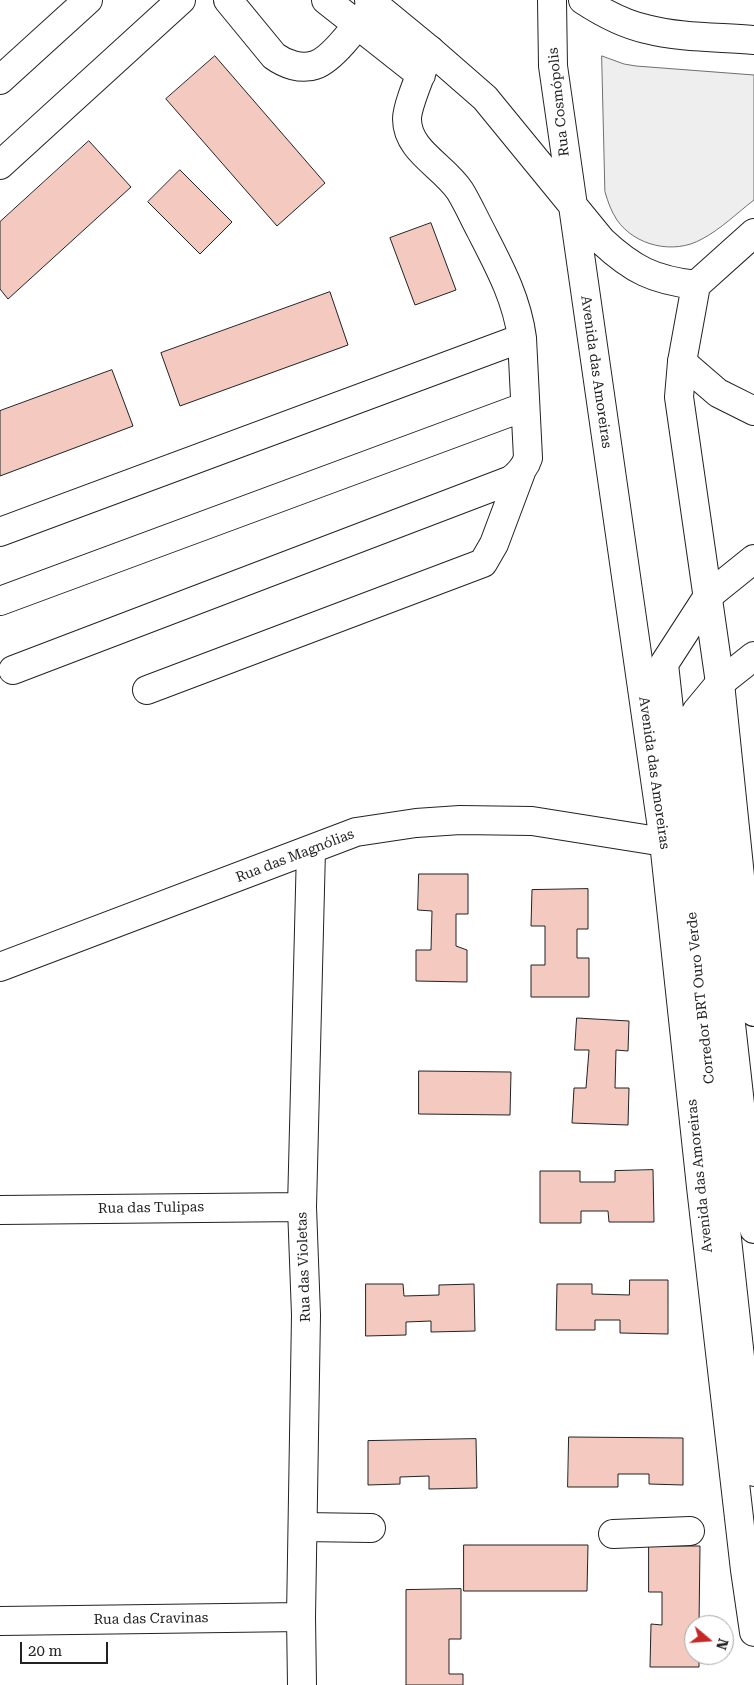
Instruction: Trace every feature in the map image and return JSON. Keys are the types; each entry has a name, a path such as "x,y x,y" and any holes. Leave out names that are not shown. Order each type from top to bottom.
{"street":[{"path":"0,80 88,0"},
{"path":"0,165 181,0"},
{"path":"228,0 274,56 283,62 298,66 314,66 330,55 357,26 371,2 485,98 602,241 618,257 637,270 653,276 676,283 696,285"},
{"path":"326,0 421,75"},
{"name":"Rua Cosmópolis","path":"552,0 553,66 572,203"},
{"path":"583,0 601,12 622,22 646,29 671,34 754,40"},
{"path":"147,690 483,563 494,544 528,458 520,320 511,292 498,263 459,190 434,162 415,145 409,134 407,118 430,50"},
{"name":"Avenida das Amoreiras","path":"572,203 664,842 702,1196 745,1570 754,1632"},
{"path":"754,233 696,285 682,362 679,397 720,683 754,1012"},
{"path":"0,532 522,338"},
{"path":"682,362 718,393 754,411"},
{"path":"0,601 524,407"},
{"path":"13,670 511,480 521,472"},
{"name":"Corredor BRT Ouro Verde","path":"754,559 708,596 664,664 754,1472"},
{"name":"Corredor BRT Ouro Verde","path":"754,656 720,683 696,712 754,1229"},
{"name":"Rua das Magnólias","path":"0,967 356,832 416,823 460,820 532,821 664,842"},
{"name":"Rua das Violetas","path":"302,1685 301,1617 306,1315 302,1207 311,850"},
{"name":"Rua das Tulipas","path":"0,1210 302,1207"},
{"path":"303,1527 371,1528"},
{"path":"613,1534 690,1531"},
{"name":"Rua das Cravinas","path":"0,1621 301,1617"}],"shaded area":[{"path":"602,56 636,66 754,75 754,200 716,231 691,244 668,247 656,245 644,242 625,229 613,213 605,192"}],"building":[{"path":"215,56 325,183 277,226 166,99"},
{"path":"89,141 131,187 8,299 0,289 0,222"},
{"path":"180,170 232,222 200,254 148,202"},
{"path":"431,223 456,290 415,305 390,238"},
{"path":"330,292 348,345 180,406 161,353"},
{"path":"112,370 133,426 0,476 0,411"},
{"path":"419,874 468,874 468,914 456,914 456,946 467,950 467,982 416,981 416,950 431,950 432,911 418,910"},
{"path":"588,889 588,929 577,929 577,958 589,958 589,997 531,997 531,965 545,965 545,926 531,926 532,890"},
{"path":"577,1018 629,1021 628,1051 616,1050 615,1088 629,1088 628,1125 572,1123 574,1088 586,1088 589,1050 575,1050"},
{"path":"419,1071 511,1072 510,1115 419,1114"},
{"path":"653,1170 654,1222 609,1222 608,1211 581,1211 581,1223 540,1223 540,1171 580,1171 580,1182 615,1182 615,1171"},
{"path":"630,1280 668,1280 668,1334 620,1333 620,1320 595,1320 595,1330 556,1330 557,1284 592,1284 592,1294 629,1295"},
{"path":"366,1284 403,1284 404,1296 439,1295 439,1285 474,1284 475,1331 431,1332 431,1321 406,1322 406,1335 366,1336"},
{"path":"569,1437 683,1438 683,1485 649,1484 649,1474 618,1474 618,1487 568,1487"},
{"path":"476,1439 477,1488 429,1489 429,1476 400,1477 400,1484 368,1485 368,1441"},
{"path":"464,1545 588,1545 587,1591 464,1591"},
{"path":"649,1546 700,1546 699,1615 684,1615 684,1665 699,1665 699,1667 650,1667 651,1624 662,1625 662,1592 649,1592"},
{"path":"461,1589 461,1639 449,1639 449,1674 463,1674 463,1685 406,1685 406,1590"}]}
